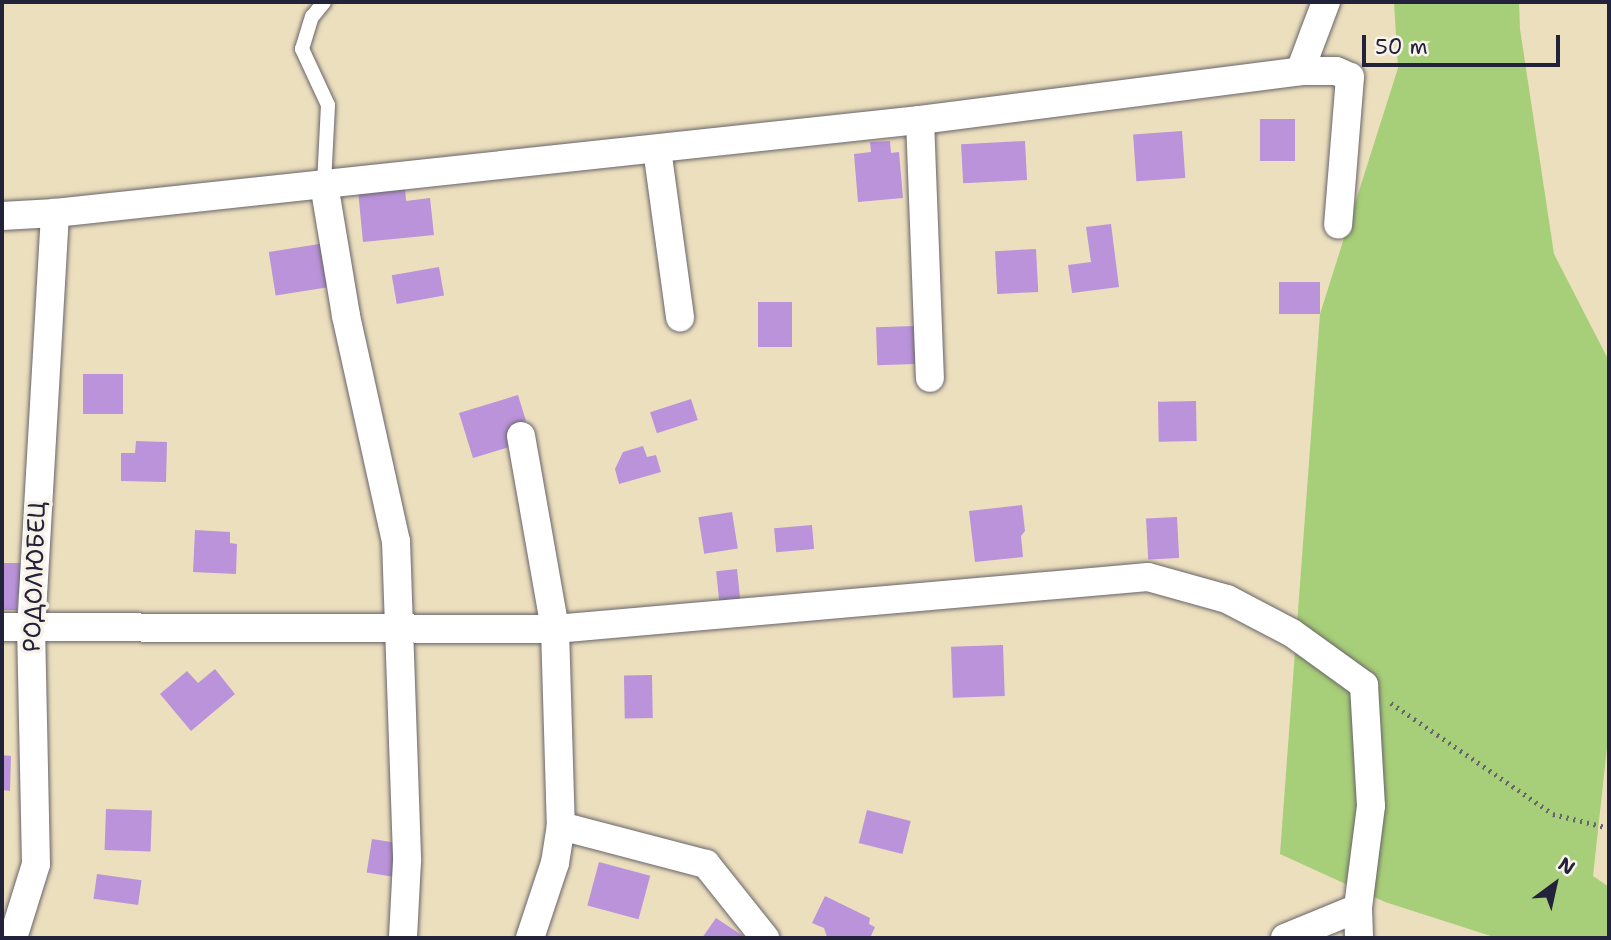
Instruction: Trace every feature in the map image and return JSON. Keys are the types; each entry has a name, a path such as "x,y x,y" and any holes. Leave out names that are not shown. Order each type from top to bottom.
{"street":[{"path":"1300,71 1326,2"},
{"path":"2,216 55,213 657,149 920,120 1300,71 1336,71 1350,77 1338,225"},
{"path":"920,120 930,378"},
{"path":"657,149 680,317"},
{"path":"324,184 346,316 396,541 407,861 403,938"},
{"name":"РОДОЛЮБЕЦ","path":"13,938 36,864 31,629 55,213"},
{"path":"521,436 555,629 561,826 555,863 530,938"},
{"path":"2,627 399,631 555,629 1148,577 1227,599 1292,633 1364,685 1371,806 1358,908 1359,938"},
{"path":"561,826 706,864 765,938"},
{"path":"1285,938 1358,908"}],"lane":[{"path":"324,2 312,17 302,49 328,105 324,184"}],"path":[{"path":"1364,685 1553,814 1609,828"}],"green space":[{"path":"1394,2 1519,2 1520,29 1554,254 1609,361 1609,729 1593,876 1609,887 1609,938 1497,938 1385,902 1280,854 1320,314 1398,68"}],"building":[{"path":"1260,119 1295,119 1295,161 1260,161"},
{"path":"1182,131 1185,178 1136,181 1133,134"},
{"path":"890,141 891,153 899,152 903,198 858,202 854,154 871,152 870,142"},
{"path":"1025,141 1027,180 963,183 961,144"},
{"path":"405,186 406,201 430,198 434,235 363,242 358,190"},
{"path":"1111,224 1119,287 1072,293 1068,265 1091,262 1086,227"},
{"path":"332,242 339,285 276,295 269,252"},
{"path":"1036,249 1038,292 997,294 995,251"},
{"path":"439,267 444,296 397,304 392,275"},
{"path":"1279,282 1320,282 1320,314 1279,314"},
{"path":"758,302 792,302 792,347 758,347"},
{"path":"914,326 915,364 877,365 876,327"},
{"path":"83,374 123,374 123,414 83,414"},
{"path":"518,395 526,421 510,425 516,445 473,458 459,413"},
{"path":"691,399 698,420 657,433 650,412"},
{"path":"1196,401 1197,441 1159,442 1158,402"},
{"path":"136,441 167,442 166,482 121,481 121,453 135,453"},
{"path":"643,446 647,457 656,455 661,472 619,484 615,469 623,452"},
{"path":"1022,505 1025,531 1021,536 1023,557 975,562 969,511"},
{"path":"732,512 738,549 704,554 698,517"},
{"path":"1177,517 1179,558 1148,560 1146,519"},
{"path":"812,525 814,549 776,552 774,528"},
{"path":"195,530 230,532 230,543 237,544 236,574 193,572"},
{"path":"2,563 25,563 25,593 18,593 17,610 2,610"},
{"path":"737,569 740,599 719,601 716,571"},
{"path":"1003,645 1005,696 953,698 951,647"},
{"path":"215,669 235,694 191,731 160,694 187,671 198,683"},
{"path":"624,675 652,675 653,718 625,718"},
{"path":"2,755 11,756 10,791 2,790"},
{"path":"106,809 152,811 151,852 105,850"},
{"path":"867,810 911,821 902,854 859,843"},
{"path":"372,839 402,844 396,877 367,873"},
{"path":"599,862 650,876 639,919 587,905"},
{"path":"97,874 142,880 138,905 94,899"},
{"path":"825,896 870,918 869,924 875,927 870,938 827,937 824,928 812,923"},
{"path":"716,918 746,938 702,938"}]}
